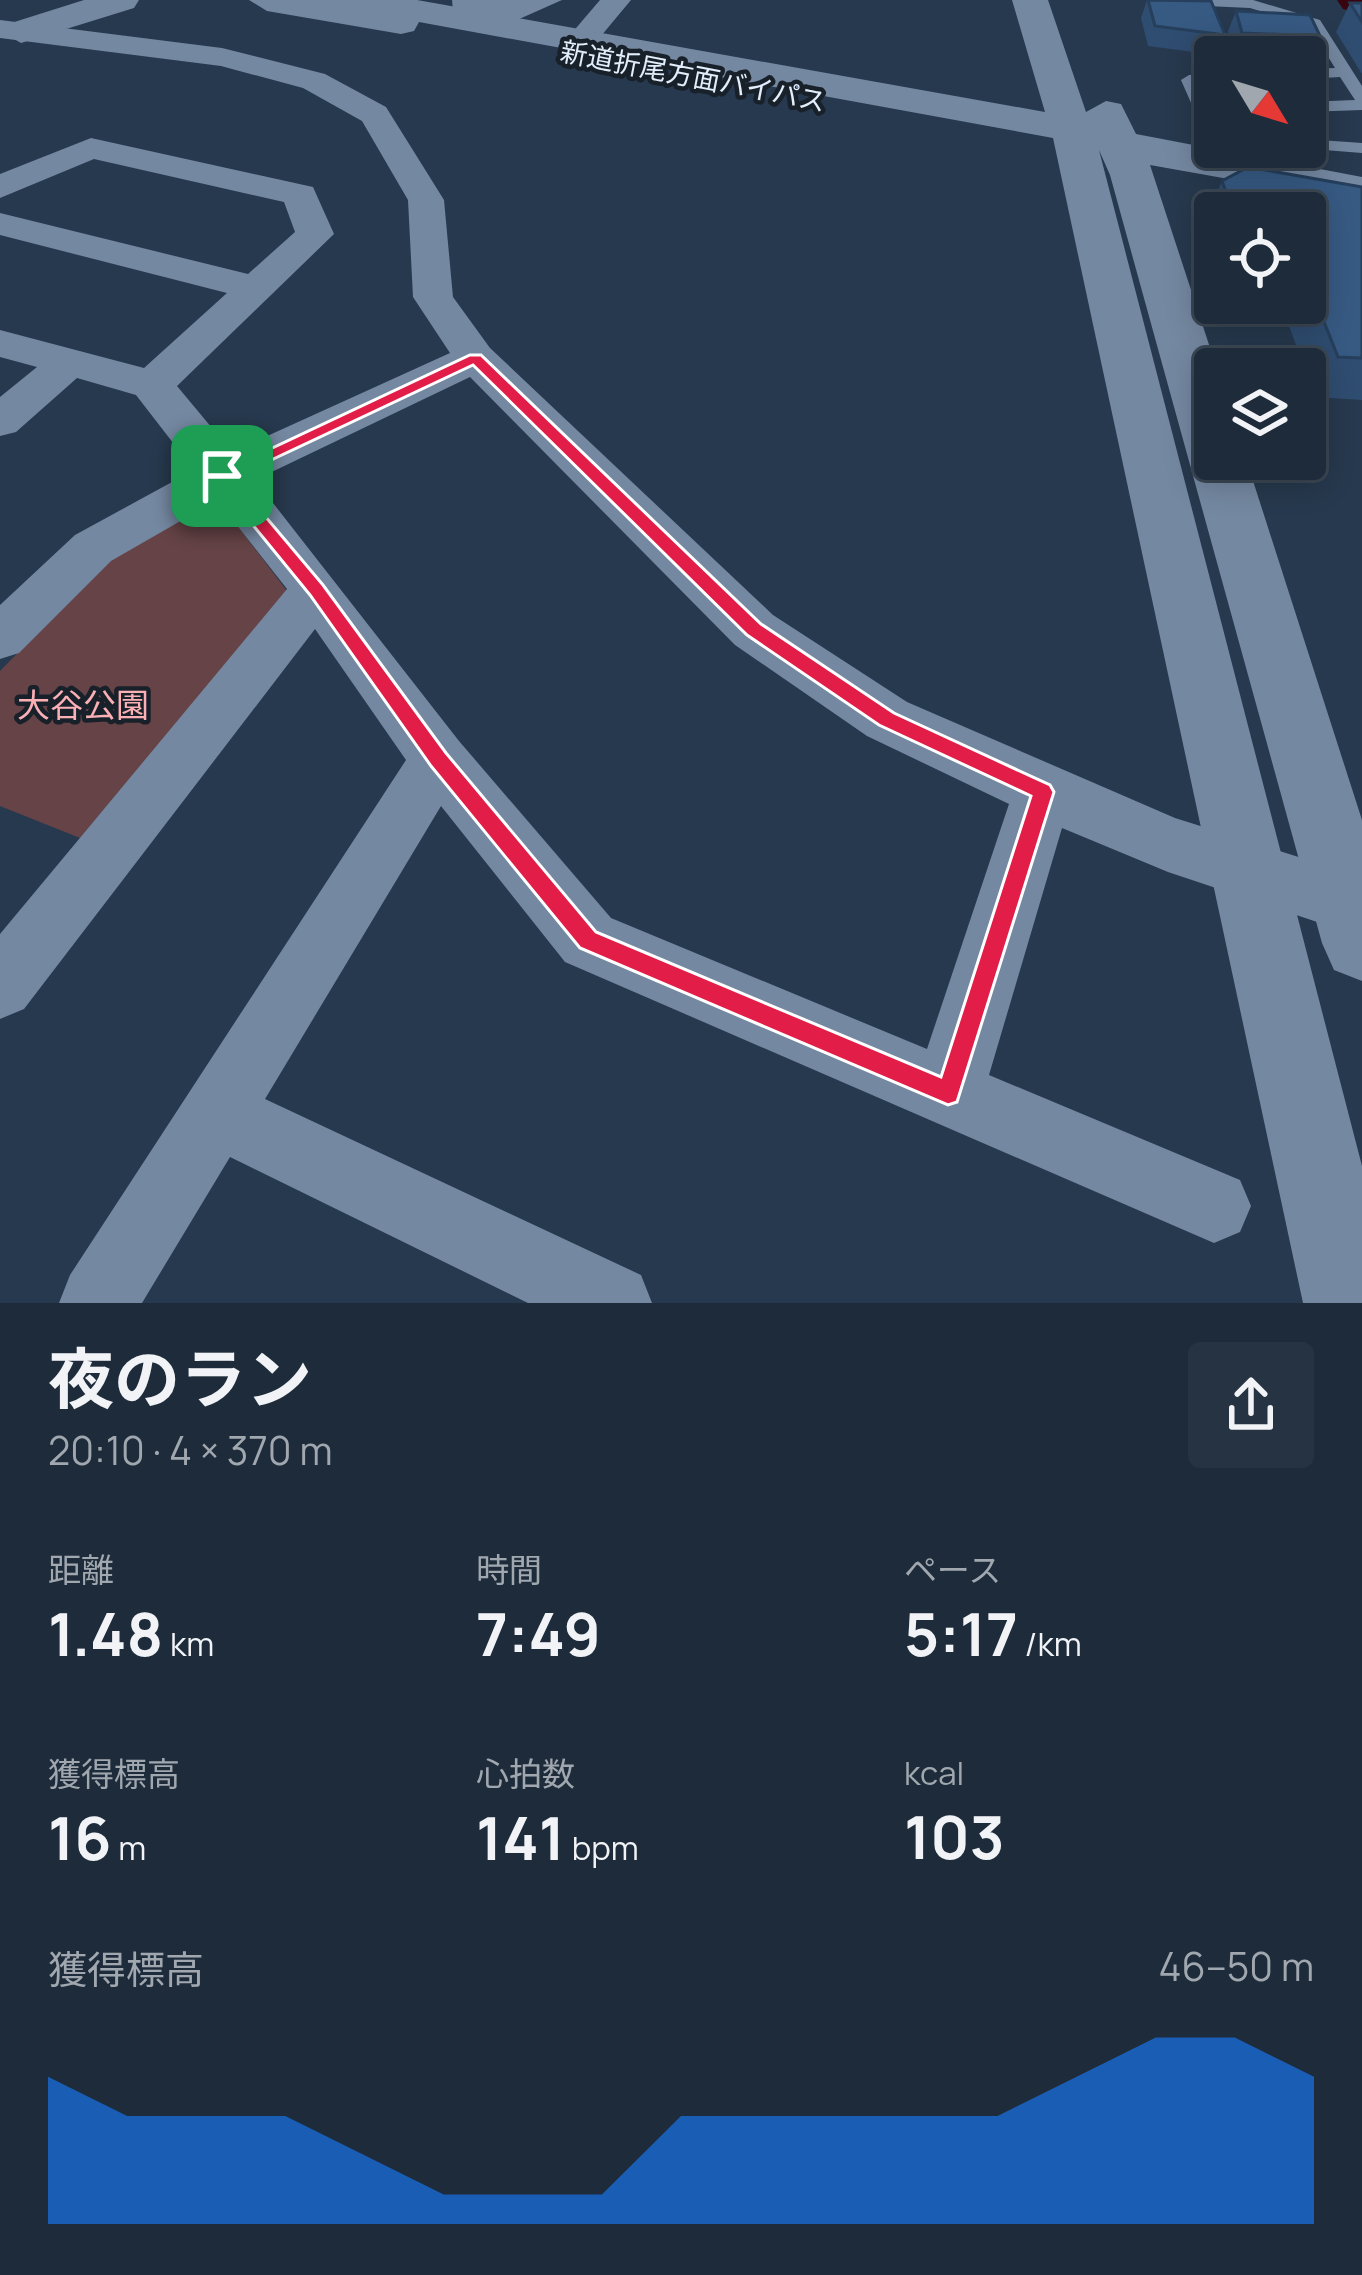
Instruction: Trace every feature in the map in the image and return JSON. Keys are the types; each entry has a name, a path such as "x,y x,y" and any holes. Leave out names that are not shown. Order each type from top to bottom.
{"street":[{"path":"10,30 121,0"},
{"name":"新道折尾方面バイパス","path":"267,0 1087,140"},
{"path":"356,0 1362,190"},
{"path":"461,2 517,11 547,0"},
{"path":"580,41 616,0"},
{"path":"1030,0 1194,401"},
{"path":"1073,0 1087,140 1082,164 1244,869 1351,1303"},
{"path":"10,30 222,57 314,81 374,113 410,166 426,200 433,297 475,358 754,630 886,719 1043,792 1358,918"},
{"path":"0,187 91,148 300,195 315,234 152,385"},
{"path":"0,224 255,288"},
{"path":"0,343 152,385 316,590 438,759 588,940 1214,1206"},
{"path":"0,638 93,548 222,476 475,358"},
{"path":"0,421 70,362"},
{"path":"1224,480 1358,918"},
{"path":"0,986 316,590"},
{"path":"98,1303 438,759"},
{"path":"948,1093 1043,792"},
{"path":"219,1114 613,1303"}],"lane":[{"path":"1163,0 1251,4 1316,23 1362,102 1326,105"},
{"path":"1326,73 1346,72"},
{"path":"1326,145 1362,148"}],"green space":[{"name":"大谷公園","path":"214,495 287,591 80,838 0,806 0,671 117,552"}],"building":[{"path":"1148,0 1211,1 1225,35 1155,26"},
{"path":"1350,3 1362,3 1362,22"},
{"path":"1236,11 1310,15 1320,36 1242,33"},
{"path":"1254,168 1362,187 1362,358 1338,357 1325,324 1326,192 1226,192 1222,181"}],"route":[{"path":"475,358 754,630 886,719 1043,792 948,1093 588,940 438,759 316,590 222,476 475,358"}]}
